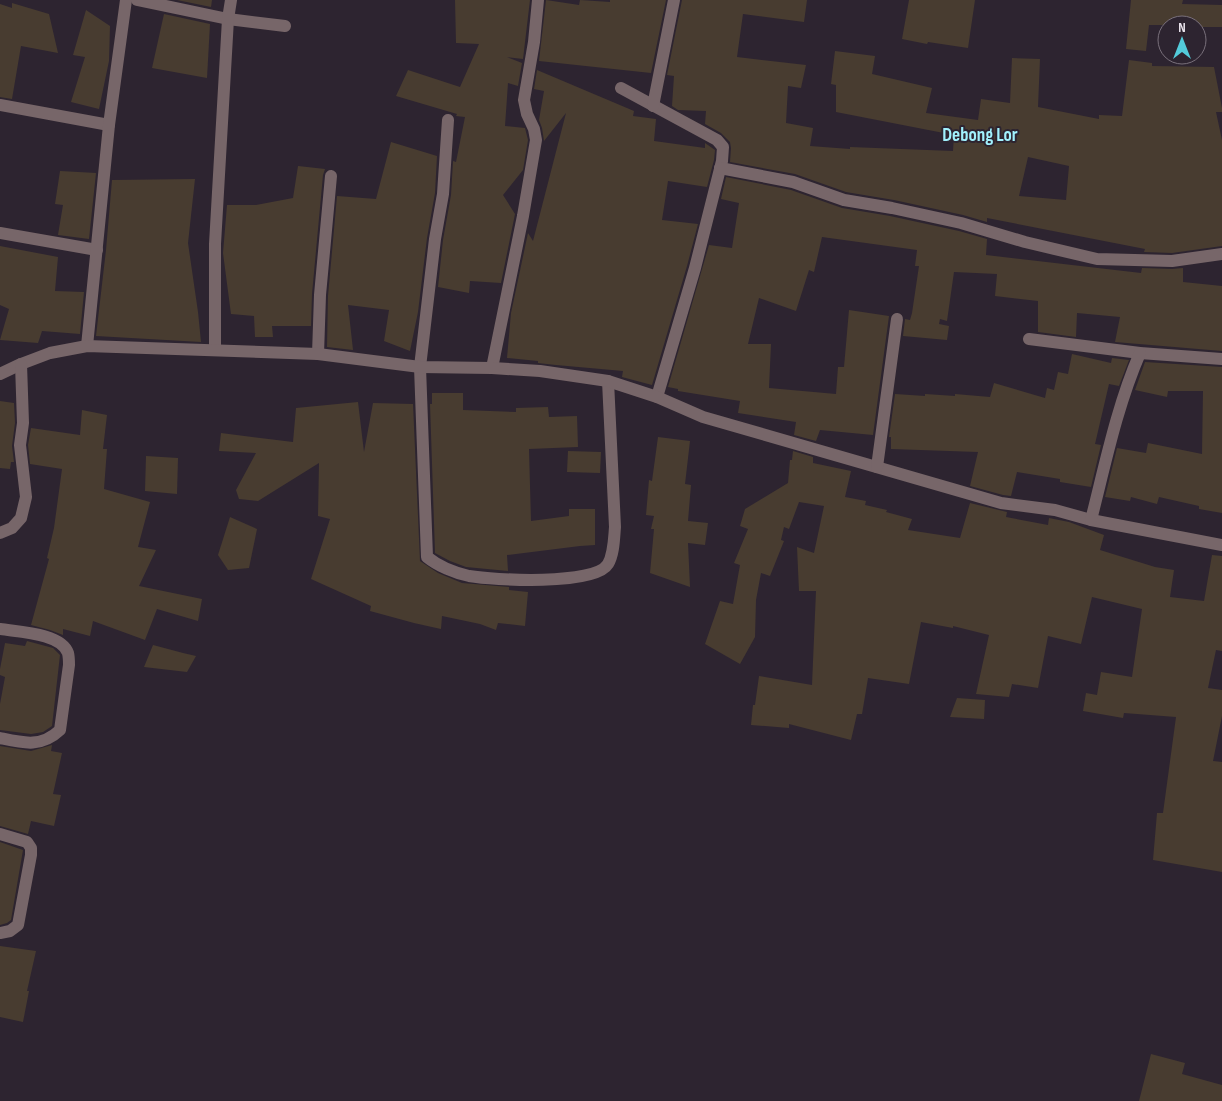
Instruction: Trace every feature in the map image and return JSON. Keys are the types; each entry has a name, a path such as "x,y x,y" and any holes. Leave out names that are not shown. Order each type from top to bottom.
{"street":[{"path":"87,346 109,125 126,0"},
{"path":"138,0 228,18 285,26"},
{"path":"215,350 215,244 228,18 231,0"},
{"path":"492,368 536,140 524,100 534,42 538,0"},
{"path":"653,106 674,0"},
{"path":"621,88 717,140 723,146 720,168 696,268 657,397"},
{"path":"0,105 109,125"},
{"path":"448,120 443,194 435,239 420,367 427,557 435,563 468,576 543,581 598,572 608,565 613,547 615,527 608,381"},
{"path":"720,168 793,182 844,200 961,223 1024,242 1097,259 1172,261 1222,254"},
{"path":"318,354 320,295 331,176"},
{"path":"0,233 97,250"},
{"path":"876,467 897,319"},
{"path":"1029,338 1140,353 1222,359"},
{"path":"0,374 50,353 87,346 318,354 420,367 540,371 608,381 657,397 702,417 1001,503 1055,510 1091,520 1222,545"},
{"path":"1091,520 1113,432 1140,353"},
{"path":"0,533 12,528 21,518 26,497 20,445 23,423 21,364"},
{"path":"0,629 34,634 54,640 66,649 69,654 60,730 48,739 40,742 25,743 0,738"},
{"path":"0,834 27,842 31,848 18,924 10,931 0,933"}],"building":[{"path":"177,0 212,0 211,7"},
{"path":"455,0 530,0 523,59 507,57 522,63 518,86 508,83 505,126 525,128 528,140 523,170 503,195 515,214 501,283 470,281 469,293 438,287 443,240 451,195 453,161 456,162 465,117 456,116 457,114 396,96 408,70 460,87 479,44 456,43"},
{"path":"546,0 579,5 580,0 610,2 610,0 666,0 651,73 539,61"},
{"path":"682,0 807,0 804,22 743,14 737,57 806,65 801,88 788,86 786,123 813,128 810,146 850,149 850,147 953,151 954,135 836,112 836,85 831,84 835,51 875,56 872,74 932,88 926,113 978,120 981,99 1010,103 1012,58 1040,59 1038,107 1099,119 1099,115 1122,116 1129,60 1152,63 1152,66 1214,67 1222,108 1222,112 1216,112 1222,140 1222,246 1172,253 1144,252 1145,249 987,218 987,222 894,200 846,192 795,174 730,162 730,142 721,133 705,124 706,111 678,110 672,106 674,76 667,75","holes":["1028,157 1069,166 1066,200 1019,196"]},
{"path":"909,0 975,0 968,48 928,42 927,44 902,39"},
{"path":"1131,0 1183,0 1182,4 1222,5 1222,27 1207,27 1207,15 1157,15 1157,25 1149,25 1146,51 1126,49"},
{"path":"12,3 49,14 58,53 21,46 12,99 0,97 0,4 12,8"},
{"path":"86,10 110,26 109,61 99,109 71,102 85,57 73,55"},
{"path":"164,14 210,24 207,78 152,68"},
{"path":"537,70 634,111 633,116 656,119 654,141 705,148 705,143 715,150 707,187 668,181 662,220 698,224 652,385 622,377 623,371 538,363 538,361 507,358 511,313 528,233 533,241 566,113 544,141 539,120 544,91 534,89"},
{"path":"391,142 437,156 435,193 427,238 418,312 410,351 384,341 389,310 348,305 353,350 327,347 328,296 337,196 376,199"},
{"path":"298,166 325,169 312,294 311,326 272,326 273,337 255,337 254,316 231,314 223,253 227,205 256,205 293,198"},
{"path":"60,171 96,173 89,239 58,235 63,205 55,204"},
{"path":"726,177 791,190 842,208 890,216 987,239 986,255 1141,273 1142,268 1183,268 1183,282 1222,286 1222,351 1115,342 1120,317 1077,313 1076,337 1038,332 1038,301 995,296 997,274 954,272 947,321 940,319 939,324 949,326 947,340 903,336 905,319 910,320 912,313 919,266 915,266 917,250 822,237 814,272 809,270 796,311 759,298 748,344 771,344 769,388 836,394 838,367 844,367 849,310 889,316 873,435 820,430 816,441 794,435 796,422 738,413 740,401 678,391 678,389 668,387 709,245 732,248 739,203 721,199"},
{"path":"195,179 188,243 201,342 96,336 112,180"},
{"path":"0,246 58,257 55,291 84,292 80,334 42,331 38,343 0,340 9,309 0,305"},
{"path":"1072,354 1111,363 1112,358 1129,360 1119,386 1109,384 1095,444 1101,445 1091,487 1060,482 1060,479 1017,472 1011,496 1003,495 970,486 978,452 891,449 891,437 889,437 895,394 955,396 955,394 990,397 994,383 1045,398 1047,388 1054,390 1058,372 1068,374"},
{"path":"1145,362 1222,367 1222,513 1199,509 1199,506 1159,497 1157,504 1131,497 1130,501 1105,497 1117,448 1146,453 1148,443 1202,454 1203,391 1168,391 1167,397 1135,390"},
{"path":"432,393 463,393 463,410 516,412 516,408 548,407 549,417 577,416 578,447 529,449 531,521 569,516 569,509 595,509 595,545 507,555 508,571 466,567 435,553 430,404 432,404"},
{"path":"0,401 14,403 15,423 12,446 14,462 11,462 10,469 0,468"},
{"path":"358,402 364,452 373,403 413,404 420,561 438,573 462,583 509,587 509,590 528,592 525,626 498,623 496,630 480,624 442,616 441,629 370,611 371,606 311,579 330,519 318,516 319,463 258,501 239,499 236,490 256,453 219,451 221,433 293,442 296,408"},
{"path":"82,410 107,415 103,449 107,449 104,489 150,502 138,547 156,550 139,586 202,599 198,621 157,609 145,640 93,621 90,636 63,629 63,635 31,625 49,559 47,558 54,528 62,469 30,464 28,445 31,428 80,435"},
{"path":"658,437 690,441 685,484 691,485 688,521 708,523 705,545 688,543 690,587 650,573 654,529 651,529 654,516 646,515 649,480 652,481"},
{"path":"568,451 601,452 600,473 567,472"},
{"path":"793,451 813,457 813,463 851,471 845,497 866,501 865,505 912,519 908,530 960,538 970,503 1007,512 1006,517 1048,525 1049,518 1069,522 1104,535 1100,550 1155,567 1174,570 1170,597 1204,601 1212,555 1222,556 1222,651 1216,650 1208,688 1222,690 1222,716 1213,761 1222,762 1222,872 1153,860 1157,813 1163,813 1176,717 1124,713 1123,718 1083,711 1086,693 1097,695 1101,672 1132,677 1142,609 1092,597 1081,644 1048,636 1038,688 1012,684 1009,697 976,694 989,635 953,626 953,628 921,622 909,684 868,678 862,714 857,714 851,740 789,724 789,728 751,725 759,676 812,685 816,591 799,591 797,547 814,553 824,506 799,502 789,529 784,527 781,540 784,541 770,576 761,573 756,600 755,637 740,664 705,644 720,601 733,604 740,565 734,563 748,529 740,526 745,509 788,483 790,460 792,460"},
{"path":"146,456 178,458 177,494 145,491"},
{"path":"230,517 257,529 249,568 228,570 218,555"},
{"path":"27,641 53,648 60,655 52,726 43,732 31,734 0,730 0,704 5,677 0,675 0,669 5,643 25,646"},
{"path":"153,645 196,656 187,672 144,667"},
{"path":"957,698 985,700 984,719 950,717"},
{"path":"52,745 51,751 62,753 53,794 61,795 54,826 31,821 28,834 0,826 0,746 31,751"},
{"path":"0,842 23,850 11,920 0,925"},
{"path":"0,946 36,951 27,991 29,991 23,1022 0,1017"},
{"path":"1151,1054 1185,1063 1182,1074 1222,1085 1222,1101 1139,1101"}],"district":[{"name":"Debong Lor","path":"980,135"}]}
